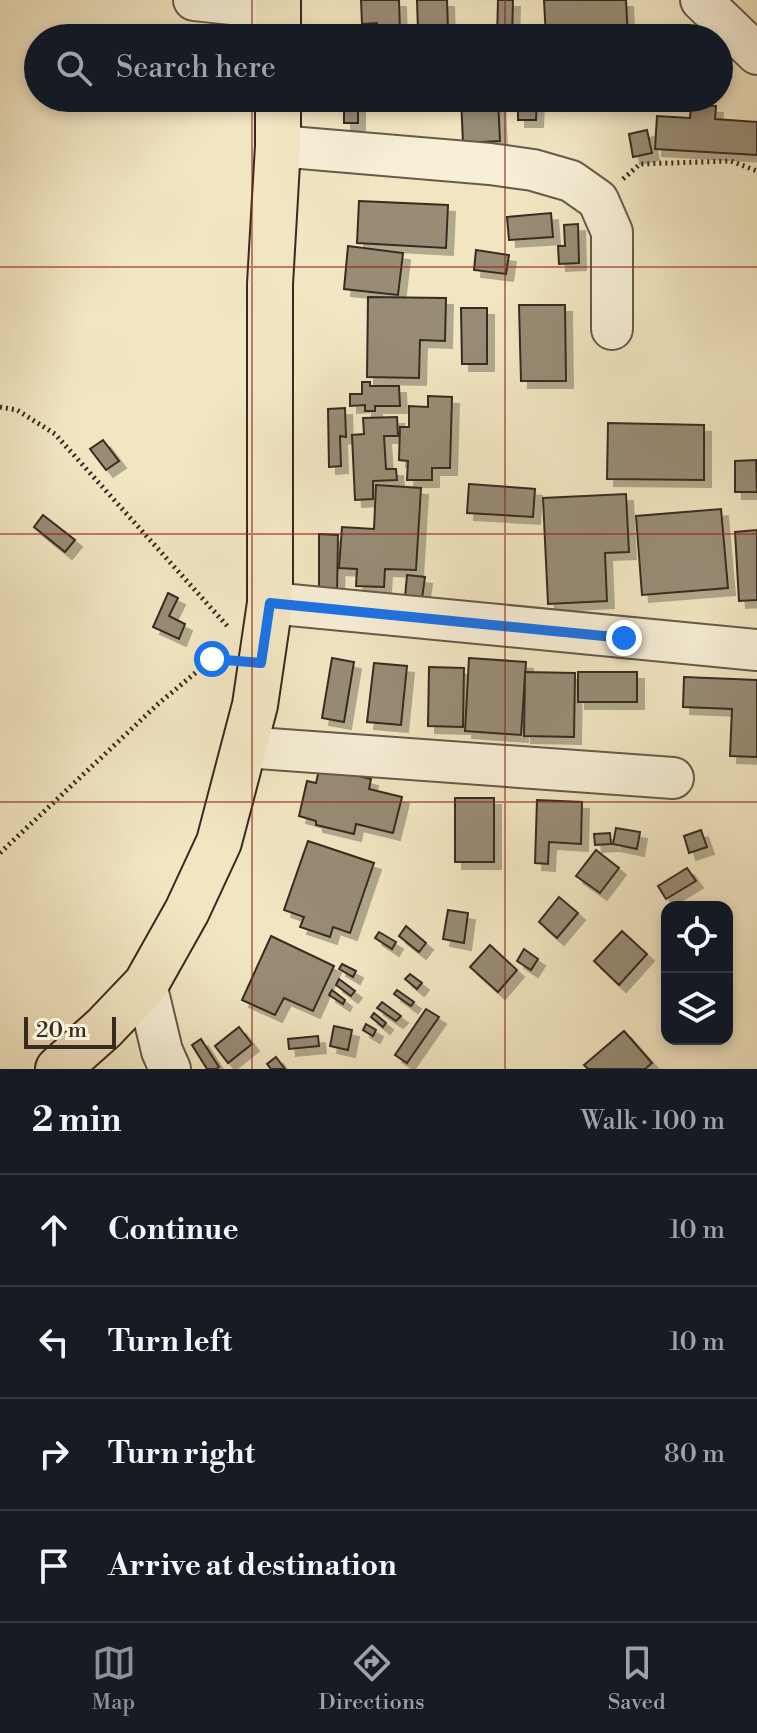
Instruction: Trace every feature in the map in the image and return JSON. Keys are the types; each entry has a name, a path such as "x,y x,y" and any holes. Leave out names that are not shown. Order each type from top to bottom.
{"main road":[{"path":"58,1069 104,1028 146,984 187,911 219,842 255,705 270,603 270,284 278,112"}],"street":[{"path":"194,0 278,16"},
{"path":"701,0 726,24"},
{"path":"733,31 757,54"},
{"path":"278,146 533,170 571,181 598,200 612,232 612,329"},
{"path":"270,603 757,650"},
{"path":"244,747 673,778"},
{"path":"146,984 162,1051 170,1069"}],"path":[{"path":"598,200 640,164 731,161 757,171"},
{"path":"0,407 17,410 55,434 261,663"},
{"path":"0,853 158,704 212,659 261,663"}],"building":[{"path":"361,0 399,0 400,24 362,24"},
{"path":"417,0 447,0 448,24 418,24"},
{"path":"498,0 513,0 512,24 497,24"},
{"path":"544,0 626,0 627,24 545,24"},
{"path":"344,112 358,112 358,123 344,123"},
{"path":"462,112 499,112 500,141 463,143"},
{"path":"518,112 536,112 536,120 518,120"},
{"path":"690,112 716,112 715,119 757,122 757,155 655,149 657,116 690,118"},
{"path":"647,130 652,153 633,157 629,134"},
{"path":"359,201 448,205 446,248 357,243"},
{"path":"551,213 553,237 509,240 507,217"},
{"path":"578,224 579,263 559,264 558,246 565,246 564,225"},
{"path":"348,246 403,253 398,295 344,289"},
{"path":"476,250 509,255 506,274 474,270"},
{"path":"368,297 446,298 445,341 420,340 419,378 367,377"},
{"path":"519,305 565,305 566,381 521,381"},
{"path":"461,308 487,308 487,364 462,364"},
{"path":"362,382 370,382 370,386 399,386 400,406 375,406 375,411 365,411 365,405 350,406 350,394 362,394"},
{"path":"428,396 452,397 450,468 432,468 432,480 407,480 408,461 399,460 400,427 409,427 409,406 428,407"},
{"path":"345,408 346,437 340,436 341,466 329,467 328,409"},
{"path":"397,417 398,436 384,436 386,469 396,469 397,480 373,481 373,499 355,500 352,435 364,434 363,418"},
{"path":"608,423 704,425 704,480 607,479"},
{"path":"103,440 119,461 106,470 90,449"},
{"path":"756,460 757,492 735,492 735,461"},
{"path":"469,484 535,489 533,517 467,513"},
{"path":"376,485 421,488 416,570 385,569 384,587 356,586 357,569 339,568 342,527 374,529"},
{"path":"626,494 629,552 605,553 607,601 548,604 543,498"},
{"path":"721,509 728,588 642,595 636,516"},
{"path":"43,515 75,540 65,552 34,527"},
{"path":"757,530 757,600 739,601 735,532"},
{"path":"319,534 338,535 337,595 319,595"},
{"path":"407,575 425,577 422,599 405,597"},
{"path":"168,593 178,598 169,616 185,624 179,639 153,627"},
{"path":"332,658 354,662 344,722 322,718"},
{"path":"469,658 526,662 521,735 465,731"},
{"path":"374,663 407,666 401,725 367,722"},
{"path":"429,667 464,668 463,727 428,726"},
{"path":"525,672 575,673 574,737 524,736"},
{"path":"578,672 637,672 637,702 578,702"},
{"path":"684,677 757,680 757,757 730,756 732,709 683,707"},
{"path":"320,766 371,779 369,789 402,797 393,833 356,824 354,834 316,825 316,821 299,816 307,781 316,783"},
{"path":"455,798 494,798 494,862 455,862"},
{"path":"537,800 582,802 581,844 549,842 548,864 535,863"},
{"path":"616,828 640,832 637,849 613,844"},
{"path":"701,830 707,847 689,853 684,836"},
{"path":"610,833 611,844 595,845 594,834"},
{"path":"308,841 374,863 350,933 333,927 330,937 300,927 304,917 284,910"},
{"path":"596,850 619,868 600,893 576,876"},
{"path":"687,868 696,881 666,899 658,886"},
{"path":"559,897 578,913 557,938 539,922"},
{"path":"448,910 468,913 464,943 443,939"},
{"path":"406,926 426,943 419,952 399,936"},
{"path":"622,931 647,954 619,985 594,961"},
{"path":"379,932 396,942 392,949 375,938"},
{"path":"271,936 334,966 313,1011 284,998 275,1015 242,1000"},
{"path":"490,945 517,970 498,992 470,967"},
{"path":"524,949 538,959 531,970 517,961"},
{"path":"342,964 356,971 353,977 339,969"},
{"path":"410,974 422,983 417,989 405,979"},
{"path":"339,979 355,991 351,996 336,985"},
{"path":"332,990 345,1000 343,1004 329,995"},
{"path":"397,990 414,1002 411,1006 394,994"},
{"path":"382,1002 401,1016 396,1021 377,1008"},
{"path":"426,1009 439,1017 407,1063 395,1055"},
{"path":"374,1013 386,1023 383,1027 371,1017"},
{"path":"366,1024 376,1030 373,1036 363,1030"},
{"path":"334,1026 352,1030 348,1050 330,1046"},
{"path":"239,1027 252,1044 228,1063 215,1046"},
{"path":"624,1031 652,1063 645,1069 588,1069 584,1065"},
{"path":"318,1036 319,1046 289,1049 288,1039"},
{"path":"201,1039 219,1067 216,1069 207,1069 192,1045"},
{"path":"276,1057 285,1069 271,1069 267,1064"}],"route":[{"path":"212,659 261,663 270,603 624,638"}]}
